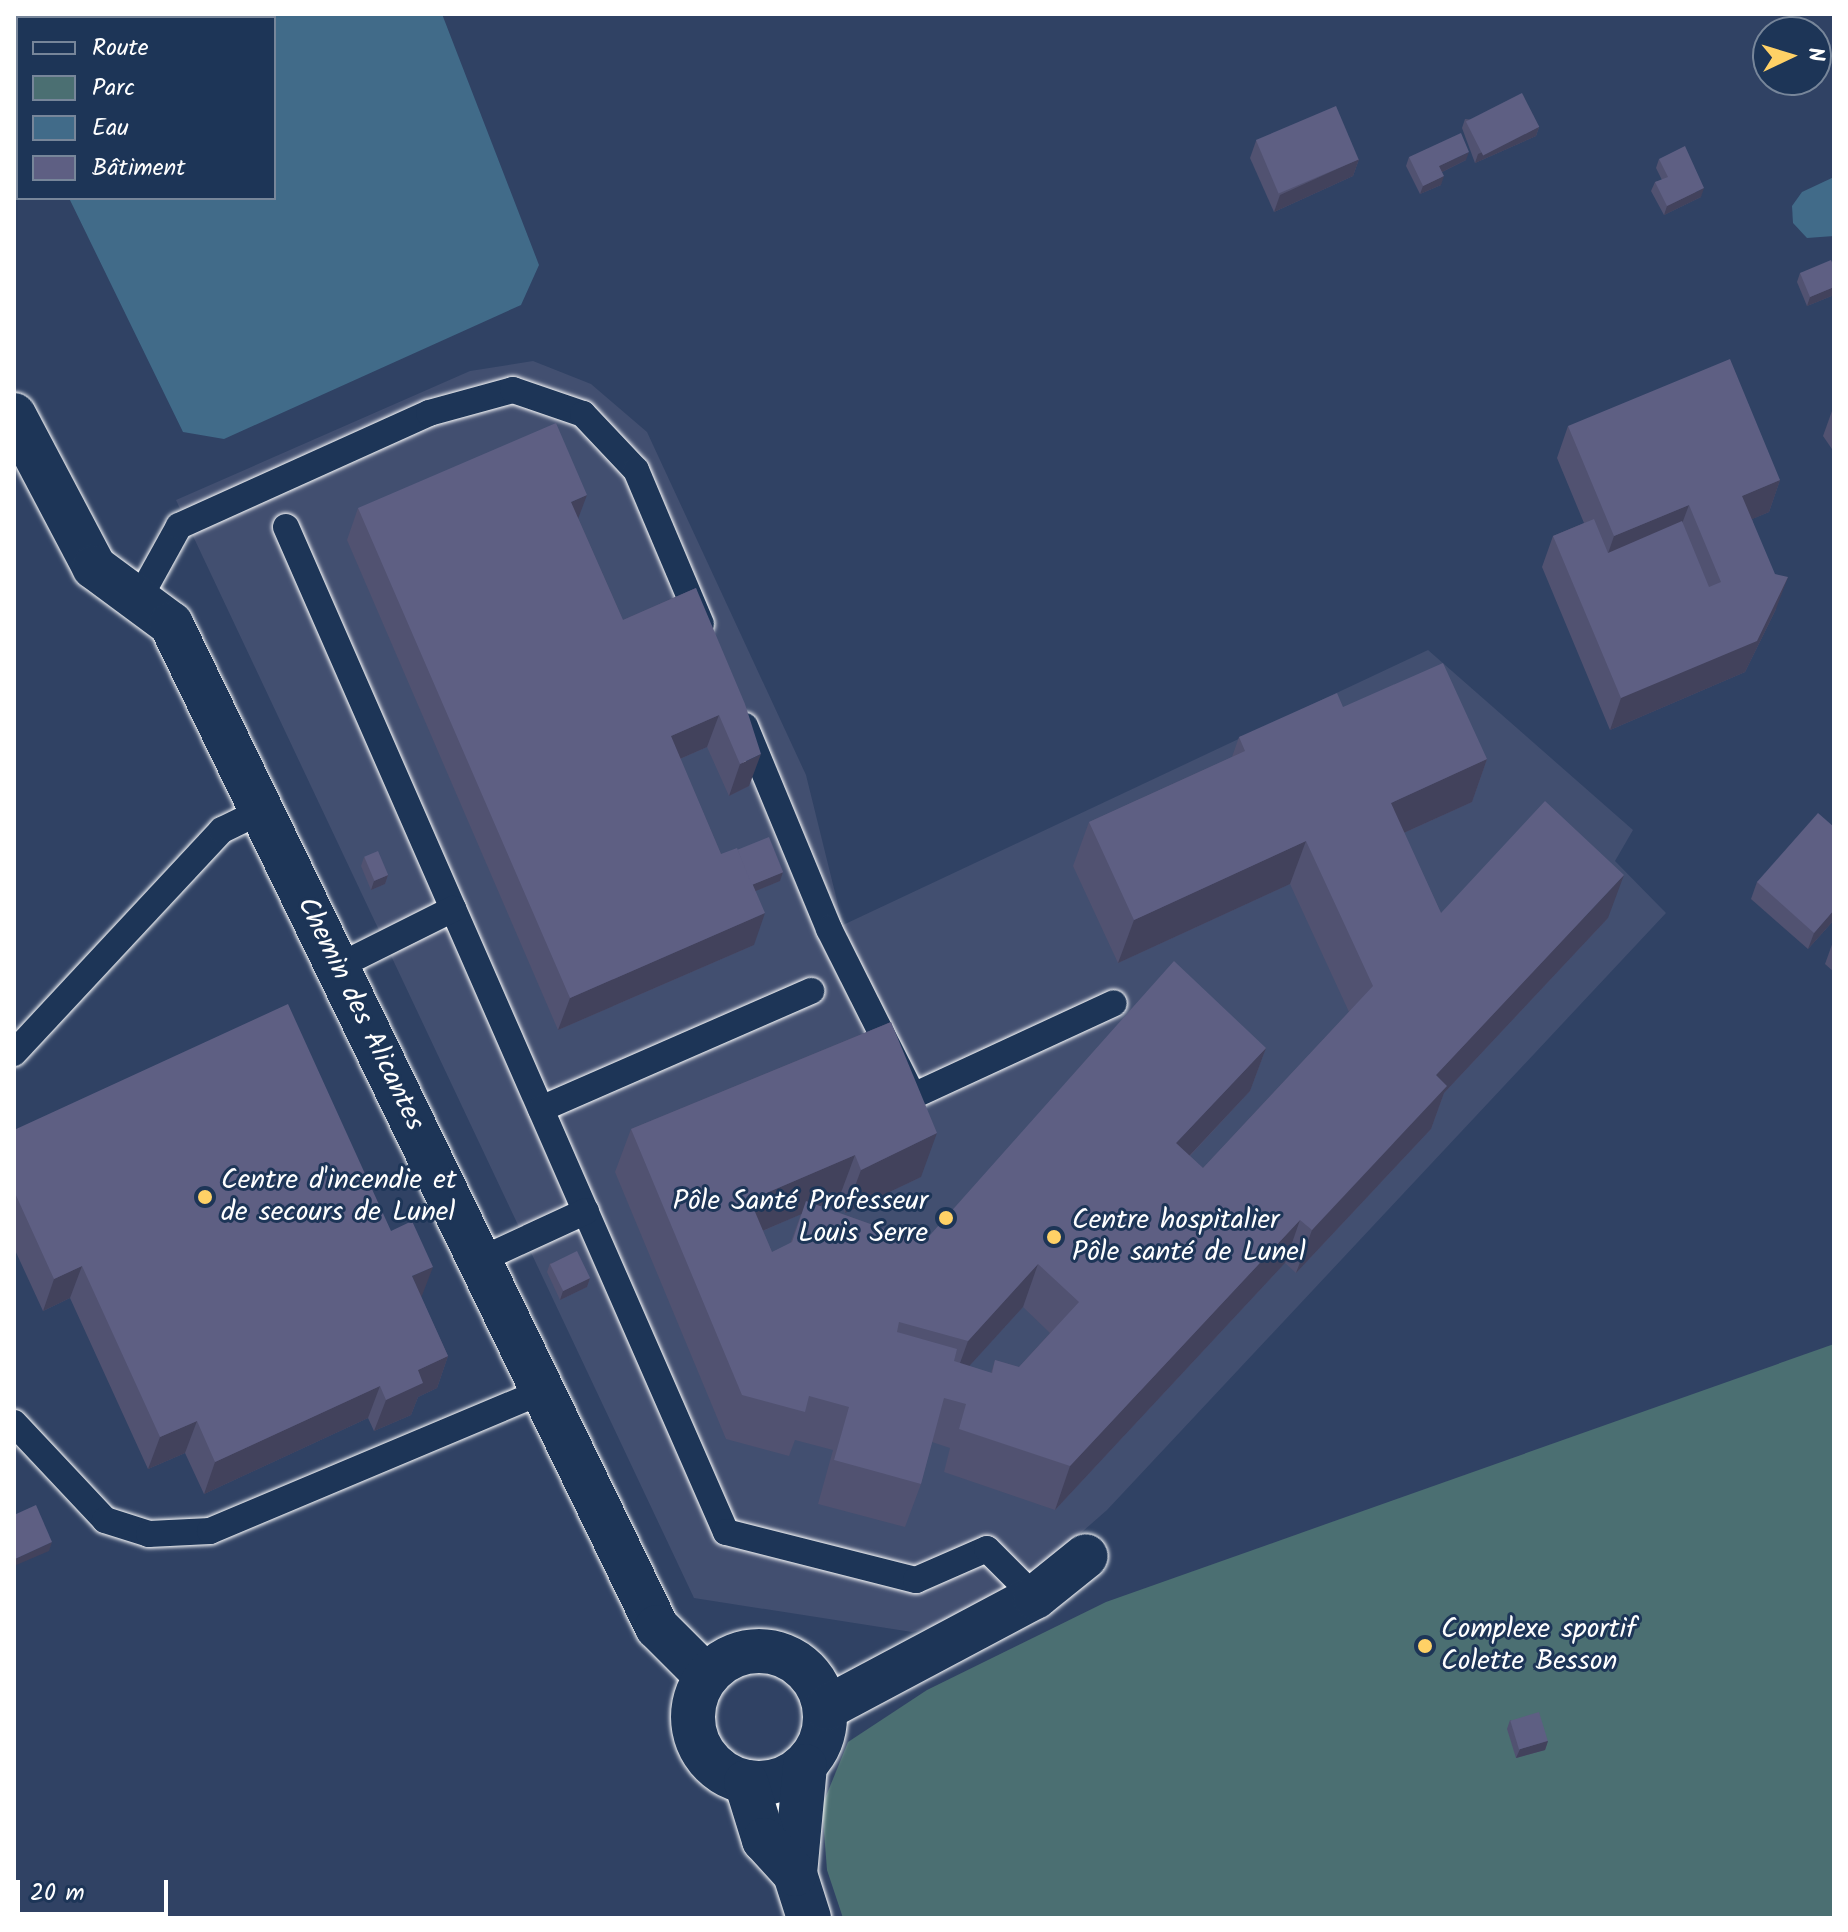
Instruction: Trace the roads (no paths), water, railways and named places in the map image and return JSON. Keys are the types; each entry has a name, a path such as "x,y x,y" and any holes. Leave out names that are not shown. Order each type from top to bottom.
{"street":[{"name":"Chemin des Alicantes","path":"14,415 94,567 136,604 171,624 657,1627 706,1676"},
{"path":"826,1708 1035,1597 1086,1556"},
{"path":"766,1650 806,1669 826,1708 818,1749 805,1766 787,1777 746,1782 708,1759 697,1740 696,1696 706,1676 723,1661 766,1650"},
{"path":"805,1766 795,1874 809,1918"},
{"path":"746,1782 764,1840 795,1874"}],"lane":[{"path":"136,604 179,526 429,413 513,390 583,414 636,470 715,657"},
{"path":"286,527 726,1532 916,1580 987,1549 1035,1597"},
{"path":"733,700 829,929 913,1096 1114,1003"},
{"path":"14,1053 222,830 261,811"},
{"path":"337,967 453,909"},
{"path":"541,1109 811,991"},
{"path":"478,1261 586,1211"},
{"path":"14,1423 105,1520 149,1534 210,1531 541,1392"}],"water":[{"path":"25,14 442,14 539,265 521,305 224,439 183,432 70,200 276,200 276,16"},
{"path":"1834,177 1834,236 1807,238 1793,223 1792,206 1802,192"}],"place":[{"name":"Centre d'incendie et de secours de Lunel","path":"205,1197"},
{"name":"Pôle Santé Professeur Louis Serre","path":"946,1218"},
{"name":"Centre hospitalier Pôle santé de Lunel","path":"1054,1237"},
{"name":"Complexe sportif Colette Besson","path":"1425,1646"}]}
